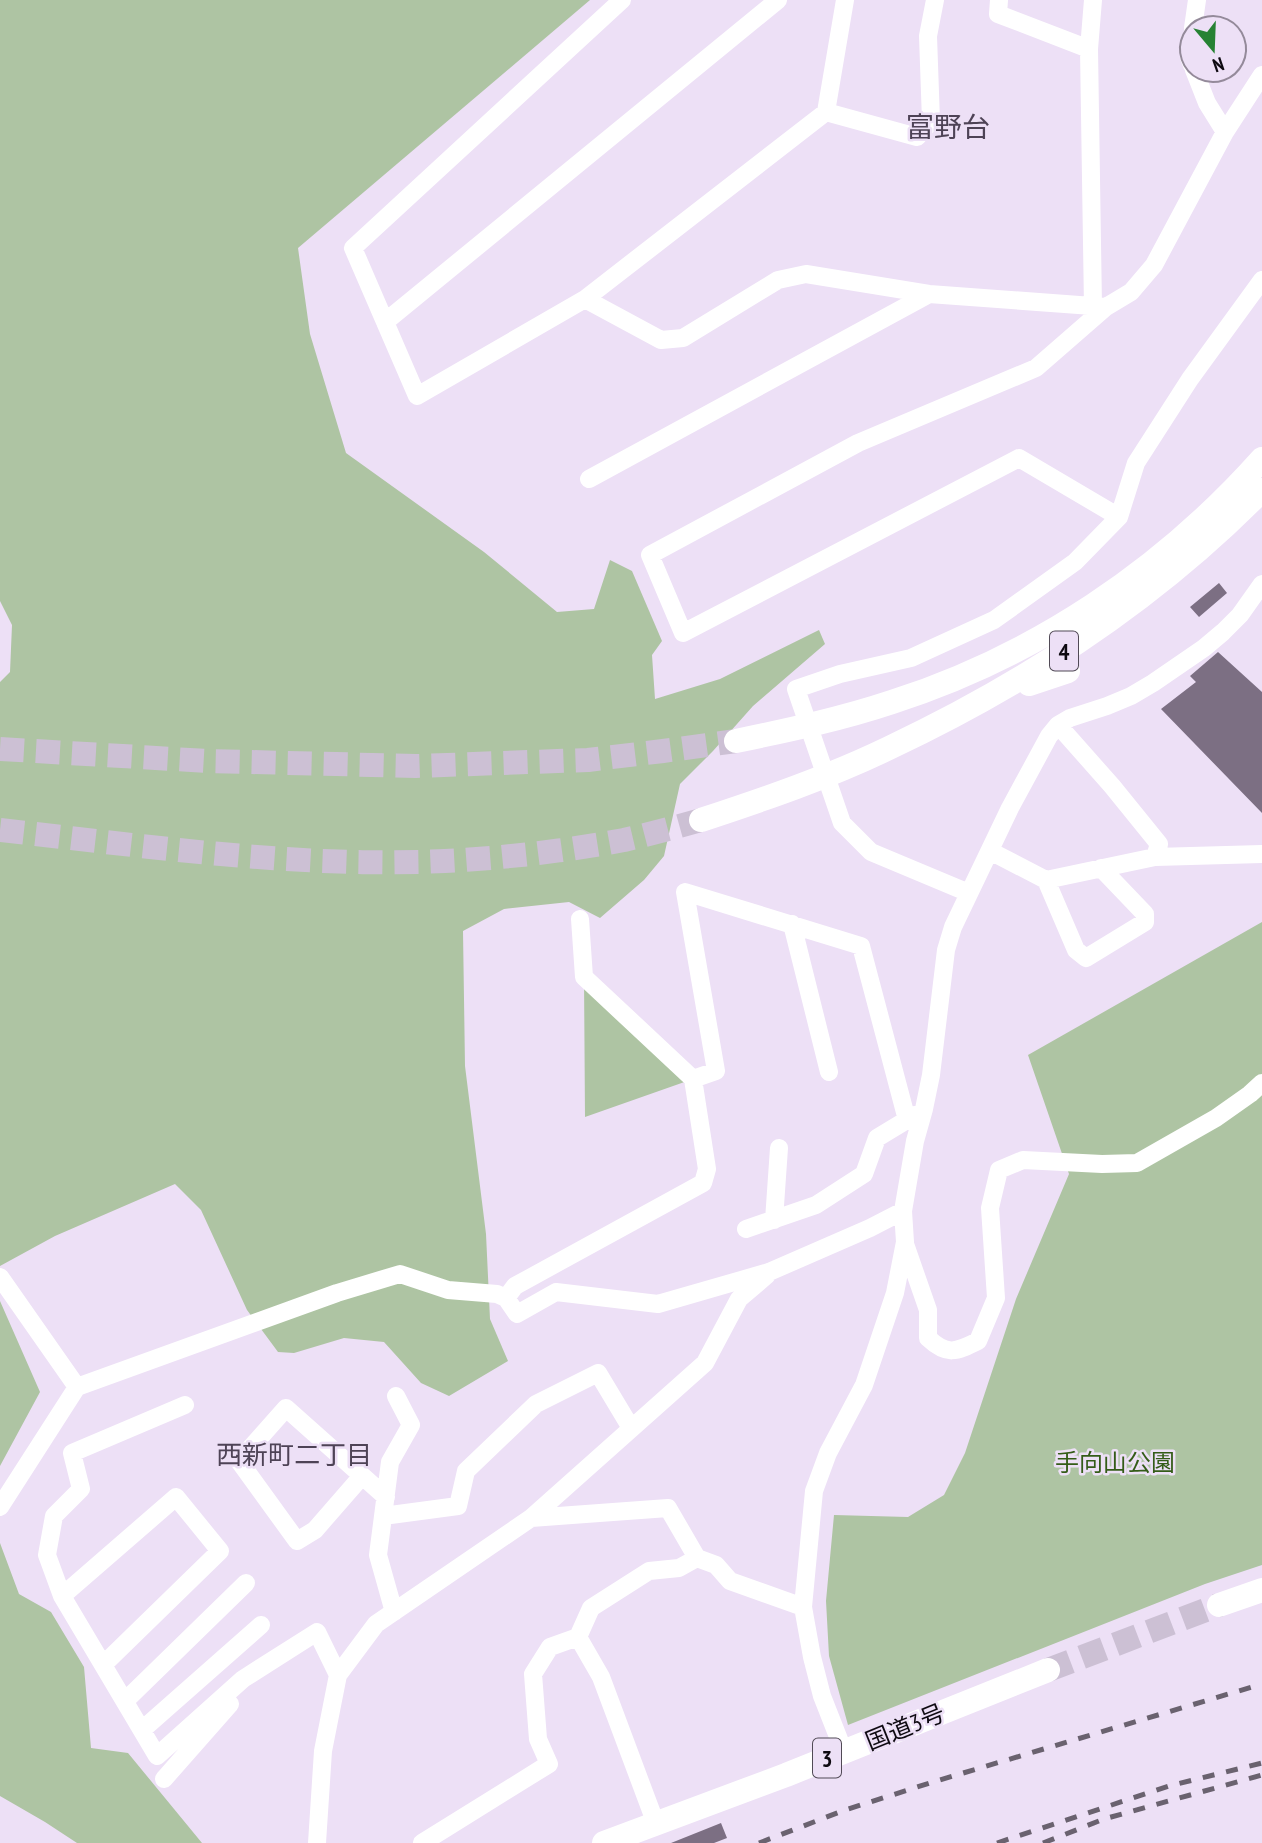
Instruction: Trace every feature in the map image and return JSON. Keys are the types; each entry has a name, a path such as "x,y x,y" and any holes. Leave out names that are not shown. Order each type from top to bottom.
{"highway":[{"name":"4","path":"736,740 793,729 892,702 940,685 1028,645 1116,590 1160,557 1202,521 1262,459"},
{"name":"4","path":"701,820 839,770 887,749 984,698 1074,644 1142,597 1219,532 1262,490"},
{"path":"984,698 1068,671"},
{"path":"1219,1605 1262,1590"},
{"name":"国道3号","path":"604,1843 844,1752 1048,1670"}],"street":[{"path":"622,0 353,248 417,397 585,299 826,112 845,0"},
{"path":"385,322 778,0"},
{"path":"826,112 917,137 931,121 928,36 935,0"},
{"path":"999,0 998,14 1089,49"},
{"path":"1093,0 1089,49 1100,307"},
{"path":"1119,517 1019,458 683,633 650,555 858,443 1036,368 1100,307 1131,292 1154,265 1225,132 1262,75"},
{"path":"1200,84 1207,103 1225,132"},
{"path":"585,299 661,340 683,338 778,280 806,274 929,294 1100,307"},
{"path":"969,893 871,852 842,823 796,690 840,674 911,658 994,620 1075,562 1119,517 1136,463 1190,379 1262,280"},
{"path":"589,480 929,294"},
{"path":"1262,584 1240,615 1204,648 1130,696 1058,725 1049,736 1023,784 953,927 946,950 931,1075 902,1211 905,1242 928,1310 928,1338 940,1349 958,1351 978,1341 996,1298 990,1208 999,1170 1023,1160 1137,1163 1216,1118 1262,1083"},
{"path":"1058,725 1159,844 1155,857"},
{"path":"990,851 1046,880 1076,950 1086,958 1146,922 1145,914 1101,868"},
{"path":"1046,880 1155,857 1262,854"},
{"path":"693,1079 716,1071 685,892 861,946 907,1120"},
{"path":"506,1298 515,1286 703,1183 707,1169 693,1079 584,977 580,919"},
{"path":"792,924 829,1072"},
{"path":"746,1229 816,1205 864,1174 877,1138 924,1110"},
{"path":"774,1220 779,1148"},
{"path":"0,1507 77,1387 337,1293 400,1274 447,1290 497,1294 506,1298 517,1314 556,1292 658,1304 769,1272 870,1228 902,1211"},
{"path":"844,1752 822,1696 803,1607 814,1491 828,1453 864,1385 879,1344 895,1293 905,1242"},
{"path":"317,1843 323,1751 338,1675 376,1624 531,1518 705,1363 739,1299 769,1272"},
{"path":"0,1277 77,1387"},
{"path":"383,1516 458,1506 466,1471 536,1404 598,1373 631,1428"},
{"path":"394,1612 378,1555 390,1462 411,1425 396,1396"},
{"path":"185,1405 72,1453 81,1489 54,1516 47,1555 62,1595 157,1756 243,1679 317,1632 338,1675"},
{"path":"362,1476 315,1530 297,1542 239,1461 286,1408 386,1497"},
{"path":"62,1595 176,1497 220,1551 103,1665"},
{"path":"531,1518 668,1508 697,1558 716,1565 730,1581 803,1607"},
{"path":"422,1843 549,1764 538,1739 533,1674 550,1647 578,1637 591,1608 649,1572 679,1568 697,1558"},
{"path":"125,1701 246,1583"},
{"path":"142,1730 261,1625"},
{"path":"578,1637 601,1677 656,1824"},
{"path":"164,1779 262,1667"}],"green space":[{"path":"0,0 590,0 298,248 310,334 346,453 484,552 557,612 594,609 610,560 632,571 662,641 652,655 655,699 720,679 819,630 825,644 753,706 680,784 664,856 644,880 600,918 569,902 504,909 463,931 465,1066 486,1234 490,1319 508,1361 449,1396 421,1383 384,1342 344,1338 294,1353 278,1352 247,1310 201,1210 175,1184 55,1236 0,1266 0,682 10,672 12,625 0,601"},
{"name":"手向山公園","path":"1262,922 1262,1565 1205,1584 848,1725 829,1656 826,1601 834,1515 908,1517 944,1495 965,1453 1016,1299 1069,1174 1028,1055"},
{"path":"584,977 693,1079 585,1117"},
{"path":"0,1301 40,1392 0,1466"},
{"path":"0,1543 19,1594 51,1612 84,1667 91,1748 128,1753 202,1843 77,1843 0,1796"}],"building":[{"path":"1219,583 1227,593 1199,617 1190,607"},
{"path":"1218,652 1262,692 1262,813 1161,709 1196,682 1190,676"},
{"path":"721,1823 727,1838 714,1843 671,1843"}],"tunnel":[{"path":"0,749 208,761 416,766 588,760 736,741"},
{"path":"0,830 222,854 389,862 467,860 557,851 624,840 701,820"},
{"path":"1048,1670 1219,1605"}],"railway":[{"path":"759,1843 845,1810 933,1782 1262,1684"},
{"path":"997,1843 1169,1786 1262,1763"},
{"path":"1043,1843 1104,1819 1262,1775"}],"district":[{"name":"富野台","path":"948,126"},
{"name":"西新町二丁目","path":"294,1454"}]}
